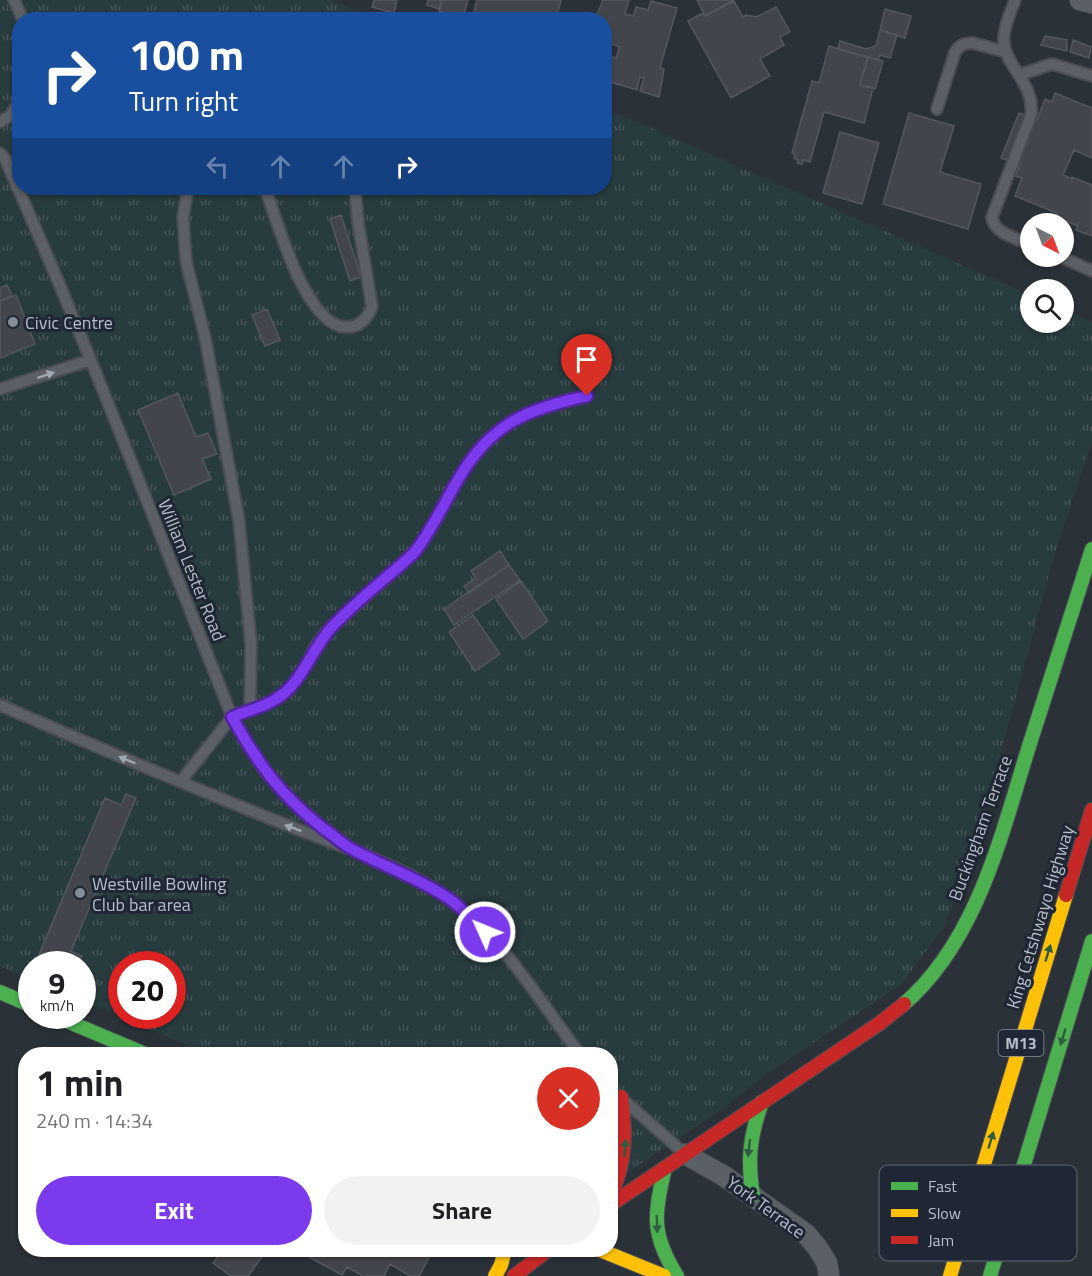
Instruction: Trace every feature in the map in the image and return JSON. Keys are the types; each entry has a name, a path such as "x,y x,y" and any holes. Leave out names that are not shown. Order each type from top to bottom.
{"main road":[{"name":"Buckingham Terrace","path":"618,1200 903,1006 931,975 960,932 994,854 1092,549"},
{"name":"King Cetshwayo Highway","path":"984,1165 1092,810"},
{"name":"M13","path":"1024,1165 1092,941"},
{"path":"0,992 18,999"},
{"path":"86,1029 128,1047"},
{"path":"618,1102 626,1140 625,1156 618,1184"},
{"path":"753,1195 748,1162 749,1147 762,1102"},
{"path":"665,1168 658,1198 656,1226 661,1251 676,1276"},
{"path":"495,1276 504,1257"},
{"path":"514,1276 539,1257"},
{"path":"617,1257 664,1276"},
{"name":"King Cetshwayo Highway","path":"950,1276 955,1261"},
{"name":"M13","path":"990,1276 995,1261"}],"street":[{"path":"1080,0 1092,3"},
{"name":"York Terrace","path":"685,1154 753,1195 806,1234 818,1247 827,1263 829,1276"}],"lane":[{"path":"1015,0 1004,37 1006,52 1032,99 1031,115 992,217 993,224 1000,231 1020,240"},
{"path":"937,109 955,52 959,47 973,43 1006,52"},
{"path":"1019,75 1052,64 1092,76"},
{"path":"0,122 12,113"},
{"name":"William Lester Road","path":"0,153 12,175"},
{"name":"William Lester Road","path":"21,195 91,360 232,717 254,756 281,790 348,848"},
{"path":"187,195 183,218 186,261 205,337 239,521 251,644 250,709"},
{"path":"268,195 294,267 306,292 317,309 329,321 341,327 352,328 369,316 372,307 356,195"},
{"path":"1074,263 1092,271"},
{"path":"0,389 91,360"},
{"path":"181,781 232,717 267,704 289,689 317,644 330,628 414,553 425,539 474,455 493,436 513,420 533,410 587,396"},
{"name":"William Lester Road","path":"0,705 125,759 348,848 430,887 464,912 485,932 513,964 575,1047"},
{"path":"618,1095 685,1154"}],"green space":[{"path":"0,0 330,0 361,12 12,12 12,195 612,195 612,112 1020,291 1020,333 1074,333 1074,314 1092,322 1092,441 1055,553 973,856 943,928 902,984 770,1072 718,1112 618,1179 618,1047 191,1047 149,1029 186,1029 186,951 108,951 108,1012 96,1007 96,951 18,951 18,974 0,966"}],"building":[{"path":"374,0 397,0 394,12 372,7"},
{"path":"428,0 442,0 439,9 427,5"},
{"path":"442,0 468,0 464,12 439,11"},
{"path":"477,0 561,0 558,12 474,12"},
{"path":"603,0 629,0 625,14 633,16 636,7 648,10 651,1 677,8 660,68 664,69 659,97 640,91 644,78 640,77 637,90 612,83 612,57 616,58 620,47 612,44 612,12 598,12"},
{"path":"697,0 732,0 732,1 705,16"},
{"path":"734,1 743,17 746,15 756,17 776,7 790,32 780,37 784,45 760,59 770,76 731,98 688,21 703,13 705,16"},
{"path":"885,9 911,16 905,38 880,30"},
{"path":"880,30 897,35 890,58 880,55 878,60 838,49 840,41 866,49 876,46"},
{"path":"1045,36 1067,40 1067,51 1041,45"},
{"path":"1073,40 1091,47 1089,58 1070,52"},
{"path":"829,46 868,57 860,85 873,88 864,123 824,112 810,162 803,160 802,164 797,163 798,160 794,158 795,154 792,153 812,81 819,83"},
{"path":"868,57 883,61 875,89 860,85"},
{"path":"1055,93 1092,108 1092,158 1074,150 1063,175 1092,185 1092,236 1076,230 1078,226 1074,224 1074,213 1057,213 1015,196 1022,178 1015,176 1020,165 1001,158 1019,113 1037,120 1045,99 1052,102"},
{"path":"909,113 954,126 940,172 981,184 968,229 883,204"},
{"path":"840,132 879,143 862,204 823,193"},
{"path":"341,215 361,277 350,281 330,219"},
{"path":"7,285 12,296 0,301 0,288"},
{"name":"Civic Centre","path":"16,295 35,344 0,358 0,301"},
{"path":"267,309 280,340 265,346 252,315"},
{"path":"178,393 196,437 208,433 217,454 202,459 211,479 174,495 138,410"},
{"path":"500,551 509,565 469,593 464,586 476,578 471,571"},
{"path":"509,565 520,580 454,625 444,609"},
{"path":"521,581 548,621 523,639 496,599"},
{"path":"473,615 500,654 475,671 449,632"},
{"path":"126,794 136,798 71,951 40,951 105,798 121,805"},
{"path":"218,1257 262,1257 248,1276 231,1276 213,1263"},
{"path":"309,1257 429,1257 419,1276 410,1276 390,1264 384,1276 363,1276 347,1267 342,1275"}],"traffic: fast":[{"path":"904,1004 930,978 951,948 985,882 1092,549"},
{"path":"1024,1165 1092,941"},
{"path":"0,992 18,1000"},
{"path":"86,1029 128,1047"},
{"path":"753,1195 750,1170 751,1148 762,1102"},
{"path":"665,1168 657,1224 663,1248 677,1276"},
{"path":"990,1276 995,1261"}],"traffic: slow":[{"path":"984,1165 1066,895"},
{"path":"495,1276 503,1257"},
{"path":"617,1257 664,1276"},
{"path":"950,1276 955,1261"}],"traffic: jam":[{"path":"1066,895 1092,810"},
{"path":"618,1200 880,1023 904,1004"},
{"path":"618,1175 622,1160 624,1123 621,1097"},
{"path":"514,1276 539,1257"}],"place":[{"name":"Civic Centre","path":"13,322"},
{"name":"Westville Bowling Club bar area","path":"80,893"}],"route":[{"path":"485,932 449,899 414,878 348,848 294,804 254,756 232,717 267,704 289,689 317,644 330,628 414,553 425,539 474,455 493,436 513,420 533,410 587,396"}]}
